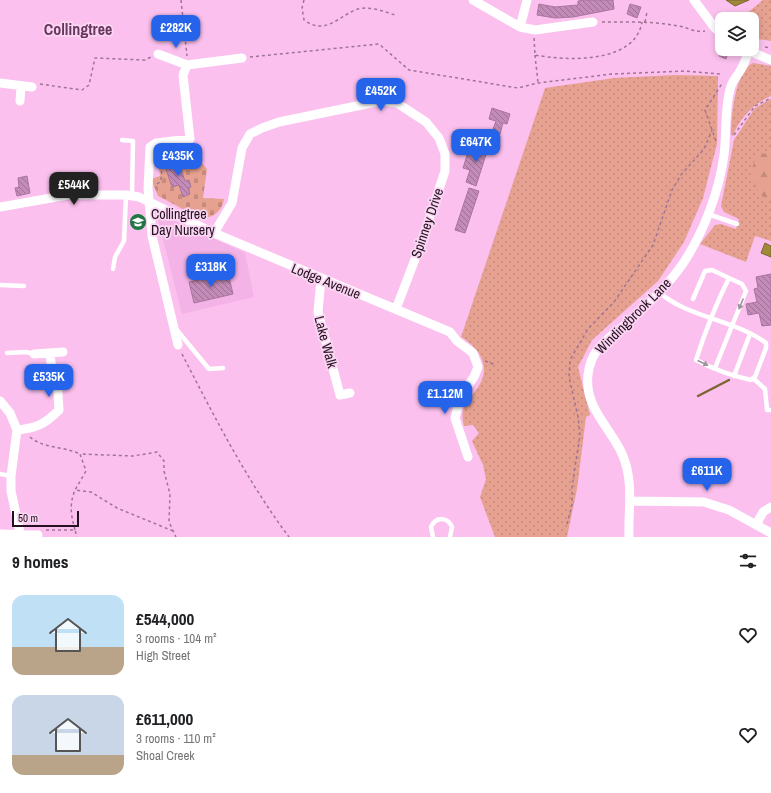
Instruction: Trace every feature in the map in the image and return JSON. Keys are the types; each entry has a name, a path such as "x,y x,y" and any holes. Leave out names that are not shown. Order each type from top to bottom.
{"street":[{"path":"473,0 520,27 535,30 593,22"},
{"path":"520,27 527,0"},
{"path":"694,0 714,27"},
{"path":"158,54 187,65 242,58"},
{"name":"Windingbrook Lane","path":"759,55 771,60"},
{"name":"Windingbrook Lane","path":"629,537 631,500 629,476 623,457 614,439 597,416 589,396 587,377 590,360 600,345 633,318 660,292 683,263 694,244 708,214 724,156 731,86 744,56"},
{"path":"178,345 152,236 151,202 148,188 150,147 156,143 190,139 183,75 187,65"},
{"path":"0,83 32,87"},
{"path":"20,101 22,86"},
{"name":"Spinney Drive","path":"214,233 232,203 242,148 250,134 279,122 380,101 397,104 426,122 439,138 445,154 445,171 420,246 396,309"},
{"path":"0,207 68,195 129,195"},
{"name":"Lodge Avenue","path":"129,195 151,202 214,233 450,332 456,341 467,348 476,358 478,367 474,377 461,395 455,418 468,457"},
{"name":"Lake Walk","path":"322,279 318,312 340,395 350,393"},
{"path":"34,354 63,352"},
{"path":"17,430 35,428 49,420 59,410 58,379 51,363 50,353"},
{"path":"0,401 10,413 17,430 11,476 11,490 20,533"},
{"path":"631,500 704,502 729,510 771,533"},
{"path":"756,525 763,512 771,507"},
{"path":"0,534 20,533 38,535"}],"lane":[{"path":"114,269 115,257 124,241 133,141 122,140"},
{"path":"708,214 737,224"},
{"path":"693,299 705,271 712,270 742,284 746,291 715,368"},
{"path":"729,278 711,318 696,360 734,376 751,380 753,378"},
{"path":"0,285 24,286"},
{"path":"660,292 672,302 732,326 766,343 766,348 753,378"},
{"path":"173,324 209,369 223,368"},
{"path":"734,376 750,334"},
{"path":"7,353 26,352 34,354"},
{"path":"753,378 765,389 767,410 771,410"},
{"path":"765,389 771,388"},
{"path":"0,474 11,476"},
{"path":"433,537 430,530 433,523 442,519 448,521 452,527 450,537"}],"path":[{"path":"181,0 188,48 187,65"},
{"path":"304,0 302,8 304,20 312,26 324,26 334,23 356,10 365,8 395,15"},
{"path":"644,22 647,12"},
{"path":"593,22 644,22 678,26 700,32 714,27"},
{"path":"535,55 567,59 611,53 627,46 640,32 642,22"},
{"path":"535,30 534,50 538,83"},
{"path":"242,58 379,44 410,70 518,88 538,83 612,74 685,71 721,74"},
{"path":"32,87 38,83 82,90 89,85 95,58 145,60 158,54"},
{"path":"721,142 715,140 705,110 726,78"},
{"path":"732,138 755,106 771,98"},
{"path":"638,266 654,242 675,184 704,149 712,130"},
{"path":"178,345 242,463 276,519 289,537"},
{"path":"17,430 35,442 71,449 80,454 133,456 156,452 164,461 164,471 170,494 169,522 176,537"},
{"path":"77,537 70,512 71,500 86,471 80,454"},
{"path":"75,490 91,492 125,512 173,531"},
{"path":"38,535 44,530 75,530"}],"shaded area":[{"path":"726,0 749,0 735,6"},
{"path":"156,212 245,253 254,297 182,314"},
{"path":"765,243 771,246 771,257 761,253"}],"green space":[{"path":"763,0 771,0 771,41 759,39 759,12 748,12"},
{"path":"753,63 771,66 771,96 753,107 743,117 733,136 731,135 735,95 742,75"},
{"path":"676,75 718,76 717,144 703,198 684,242 658,281 592,340 578,367 590,415 586,417 577,489 567,537 495,537 480,497 486,479 483,465 472,441 479,433 473,425 464,426 463,419 464,407 481,382 484,368 483,362 477,350 461,337 545,88 614,78"},
{"path":"771,99 771,241 755,236 746,262 700,244 715,225 721,224 736,229 739,219 724,212 721,206 734,140 755,108"},
{"path":"168,146 189,148 207,169 203,198 224,199 222,206 214,215 207,218 199,217 158,196 151,179 160,176 156,150"},
{"path":"771,150 771,201 760,194 750,173 756,158"}],"building":[{"path":"613,0 614,9 573,17 555,18 537,15 539,4 555,7 578,5 578,1"},
{"path":"630,4 641,7 637,18 627,14"},
{"path":"719,56 727,56 726,59"},
{"path":"492,108 510,114 507,124 503,123 500,134 492,132 496,121 489,119"},
{"path":"479,142 489,145 476,186 466,182 470,170 463,168 469,149 476,151"},
{"path":"177,157 185,181 189,180 191,187 188,188 190,194 183,197 179,185 172,187 166,169 172,167 169,160"},
{"path":"27,176 30,193 17,196 15,188 19,187 18,178"},
{"path":"469,188 479,191 465,233 455,230"},
{"path":"228,273 233,294 194,303 189,282"},
{"path":"771,274 771,325 762,326 759,313 748,315 746,304 757,302 754,289 758,288 756,277"}],"waterway":[{"path":"698,396 729,380"}],"place":[{"name":"Collingtree Day Nursery","path":"138,222"}],"district":[{"name":"Collingtree","path":"78,29"}]}
